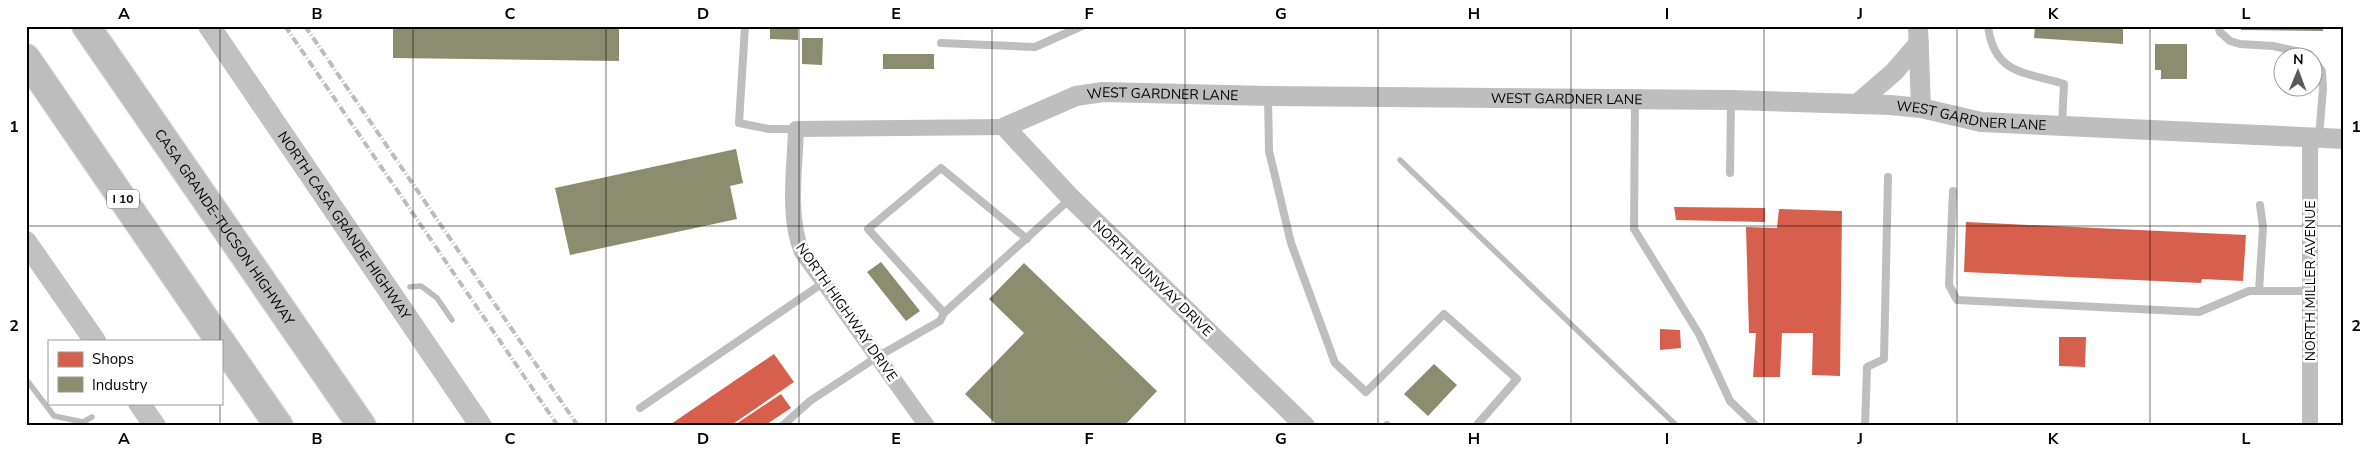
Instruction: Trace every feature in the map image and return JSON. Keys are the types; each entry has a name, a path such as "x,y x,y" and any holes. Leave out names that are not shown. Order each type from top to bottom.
{"highway":[{"name":"CASA GRANDE-TUCSON HIGHWAY","path":"86,26 362,426"},
{"name":"I 10","path":"26,58 220,340"},
{"name":"I 10","path":"222,342 279,426"}],"main road":[{"name":"NORTH CASA GRANDE HIGHWAY","path":"209,26 481,426"},
{"path":"26,242 94,340"},
{"path":"141,404 155,426"}],"street":[{"path":"1857,104 1894,72 1919,35"},
{"path":"1919,35 1921,108"},
{"name":"WEST GARDNER LANE","path":"796,129 1005,127 1076,96 1103,92 1268,96 1731,100 1857,104 1921,108 1981,122 2344,138"},
{"name":"NORTH RUNWAY DRIVE","path":"1005,127 1071,198 1305,426"},
{"name":"NORTH HIGHWAY DRIVE","path":"796,129 795,236 802,252 927,426"},
{"name":"NORTH MILLER AVENUE","path":"2310,426 2310,291 2314,137"}],"lane":[{"path":"745,26 739,123 769,129 796,129"},
{"path":"941,43 1035,47 1082,26"},
{"path":"1988,26 1990,43 2000,60 2024,74 2064,84 2062,127"},
{"path":"2218,26 2220,32 2230,42 2282,48"},
{"path":"2322,71 2322,94"},
{"path":"1268,96 1269,151 1291,243 1335,363 1366,392 1444,314 1517,379 1476,426"},
{"path":"2314,137 2321,98"},
{"path":"1636,100 1634,229 1699,334 1730,401 1756,426"},
{"path":"1730,172 1731,100"},
{"path":"944,313 868,229 941,168 1027,239"},
{"path":"1865,426 1867,367 1884,359 1888,177"},
{"path":"1953,191 1949,285 1957,300 2199,312 2249,291 2310,291"},
{"path":"782,426 810,401 877,357 940,321 944,313 1071,198"},
{"path":"2259,291 2263,227 2260,205"},
{"path":"640,408 823,283"}],"building: Shops":[{"path":"1674,207 1765,208 1765,222 1676,220"},
{"path":"1779,209 1842,211 1840,376 1812,375 1813,333 1782,333 1780,377 1753,377 1756,333 1749,333 1746,227 1777,228"},
{"path":"1966,222 2246,235 2243,281 2202,279 2201,283 1964,272"},
{"path":"1660,329 1680,330 1681,348 1660,350"},
{"path":"2059,337 2086,337 2085,367 2059,366"},
{"path":"774,354 794,382 730,426 668,426"},
{"path":"781,394 791,408 764,426 733,426"}],"building: Industry":[{"path":"393,26 619,27 619,61 393,58"},
{"path":"770,26 798,26 798,40 770,39"},
{"path":"864,26 927,26 927,28 864,29"},
{"path":"2035,26 2123,26 2123,44 2034,38"},
{"path":"2241,26 2323,26 2323,31 2241,30"},
{"path":"802,38 823,38 822,65 802,64"},
{"path":"2155,44 2187,44 2187,79 2161,79 2161,70 2155,70"},
{"path":"883,54 934,54 934,69 883,69"},
{"path":"736,149 743,183 730,186 737,219 570,255 555,188"},
{"path":"881,262 920,311 906,321 867,272"},
{"path":"1024,263 1157,391 1124,426 998,426 965,394 1024,333 989,299"},
{"path":"1434,364 1457,385 1428,416 1404,394"}],"waterway":[{"path":"1400,160 1677,426"},
{"path":"410,287 421,286 437,298 452,320"},
{"path":"26,379 54,416 83,422 92,417"}],"railway":[{"path":"285,26 558,426"},
{"path":"305,26 578,426"}]}
